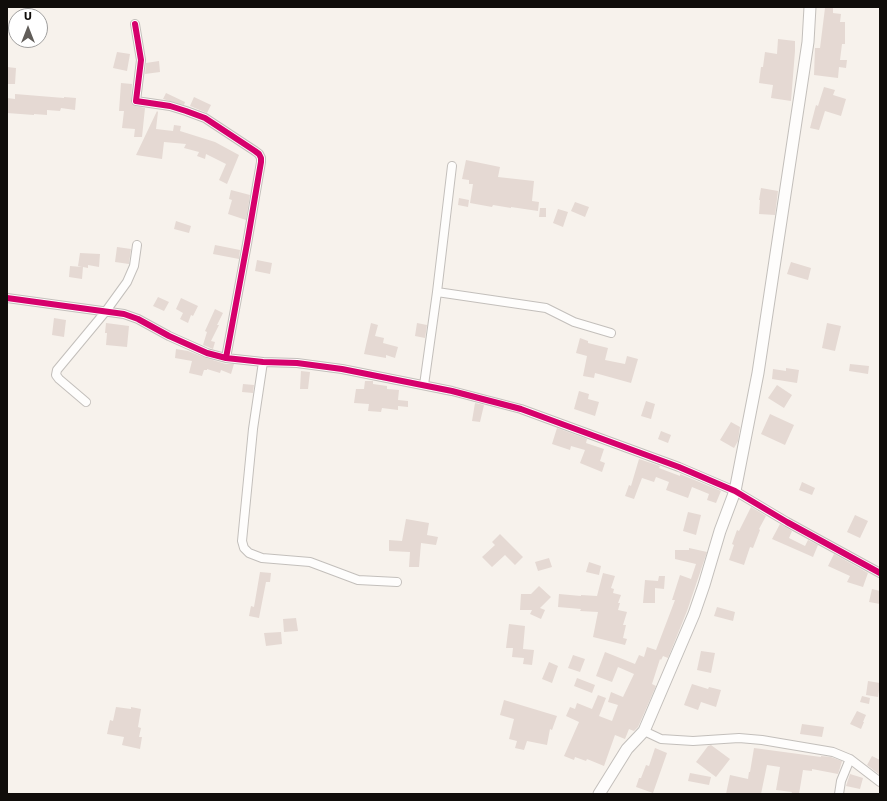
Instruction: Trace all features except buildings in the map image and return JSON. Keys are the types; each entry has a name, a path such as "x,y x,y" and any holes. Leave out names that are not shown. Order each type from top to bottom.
{"main road":[{"path":"599,794 627,749 644,731 694,614 734,491 758,373 808,42 810,7"}],"street":[{"path":"135,24 140,60 136,101 170,106 205,118 259,154 261,162 226,358"},
{"path":"424,385 452,166"},
{"path":"86,402 59,379 56,372 106,311 129,278 135,261 137,245"},
{"path":"437,292 546,308 574,322 611,333"},
{"path":"7,298 124,314 138,319 169,336 201,350 226,358 263,362 297,363 342,369 424,385 521,409 679,467 734,491 880,573"},
{"path":"263,362 253,429 242,541 244,548 249,553 262,558 310,562 358,580 397,582"},
{"path":"644,731 661,739 693,741 739,738 762,740 833,752 850,759 880,782"},
{"path":"839,794 841,781 850,759"}],"cycle path":[{"path":"135,24 141,60 136,101 170,106 205,118 255,151 261,158 226,358"},
{"path":"7,298 124,314 138,319 169,336 207,353 226,358 263,362 297,363 342,369 452,391 521,409 679,467 735,491 787,522 880,573"}]}
